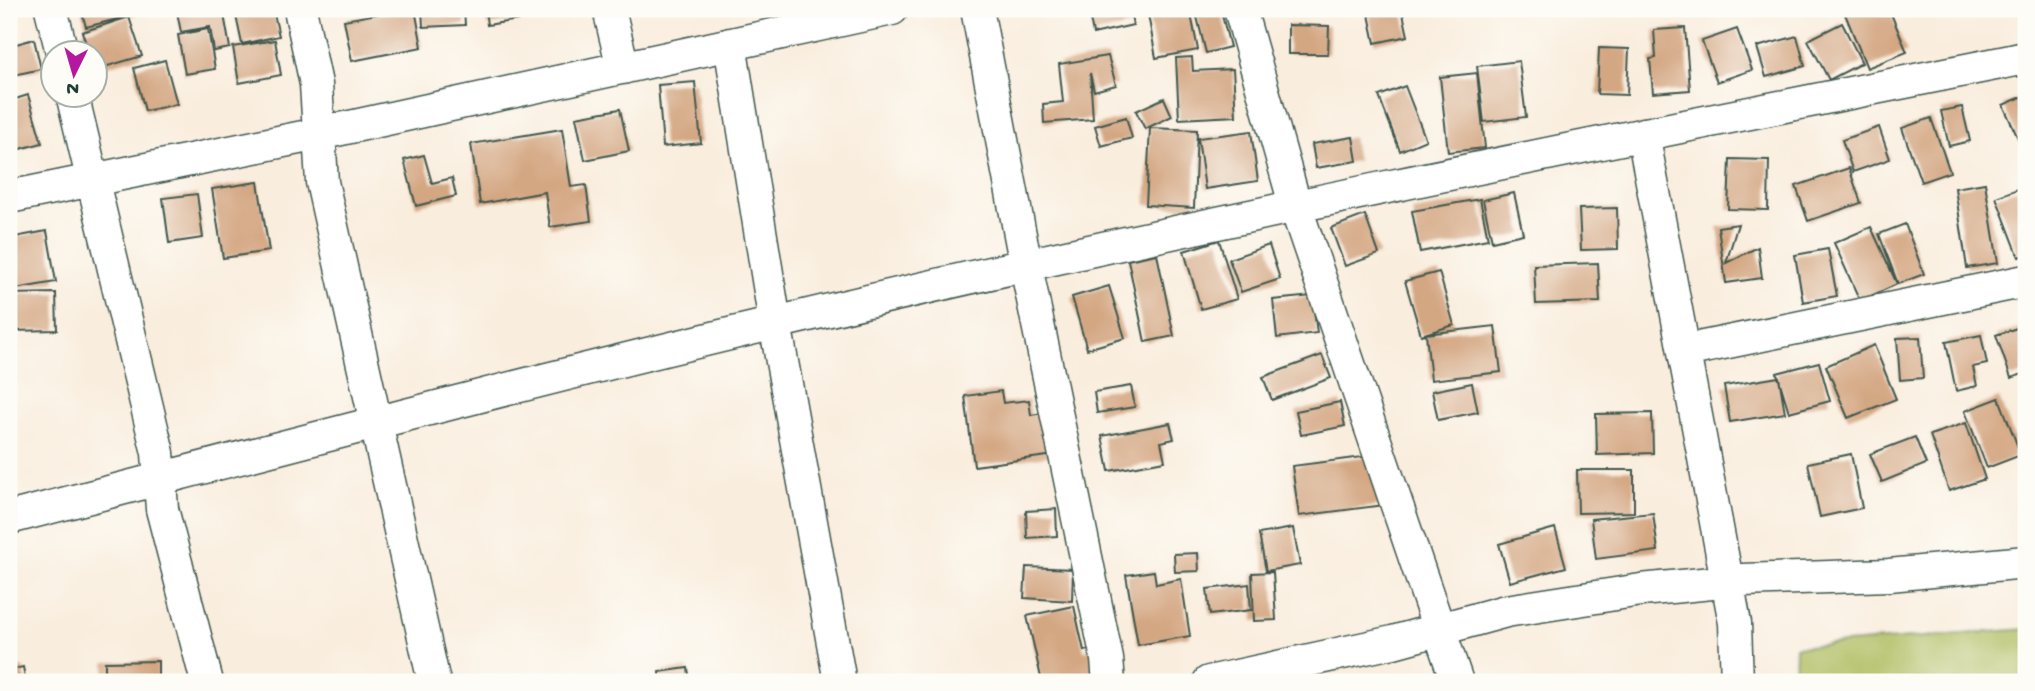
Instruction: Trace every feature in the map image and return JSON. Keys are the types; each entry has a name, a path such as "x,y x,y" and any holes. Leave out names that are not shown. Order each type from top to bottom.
{"street":[{"path":"51,9 58,38"},
{"path":"300,9 316,84 321,182 434,682"},
{"path":"609,9 623,68"},
{"path":"9,197 623,68 730,44 810,18 892,9"},
{"path":"977,9 1110,682"},
{"path":"1240,9 1296,208 1457,682"},
{"path":"730,44 775,323 840,682"},
{"path":"9,518 775,323 1026,266 1643,134 2026,58"},
{"path":"76,108 158,453 162,509 207,682"},
{"path":"1643,134 1735,623 1737,682"},
{"path":"1684,351 2026,281"},
{"path":"1209,682 1440,629 1506,611 1641,590 1727,581 1889,575 2026,562"}],"green space":[{"path":"2026,629 2026,682 1795,682 1796,647"}],"building":[{"path":"81,9 136,9 137,14 86,27"},
{"path":"223,9 230,48 214,51 210,27 181,32 177,12"},
{"path":"273,9 279,36 242,44 235,11"},
{"path":"415,9 422,47 352,61 344,20"},
{"path":"422,9 464,9 465,25 423,27"},
{"path":"485,9 550,9 550,15 487,25"},
{"path":"1088,9 1130,9 1133,25 1093,34"},
{"path":"1147,9 1190,9 1198,50 1156,58"},
{"path":"1402,9 1408,36 1375,43 1368,10"},
{"path":"1843,9 1889,9 1907,52 1867,68"},
{"path":"1221,11 1230,47 1206,53 1197,17"},
{"path":"129,17 142,56 108,66 108,38 84,38 82,32"},
{"path":"1842,23 1862,63 1829,80 1808,40"},
{"path":"1288,25 1329,26 1328,54 1288,54"},
{"path":"1685,28 1690,90 1653,93 1650,59 1656,58 1654,30"},
{"path":"208,29 215,69 185,74 178,35"},
{"path":"1737,29 1752,70 1717,82 1702,41"},
{"path":"1797,36 1805,66 1766,77 1757,47"},
{"path":"34,39 38,70 9,76 9,46"},
{"path":"275,40 281,75 239,83 233,47"},
{"path":"1599,48 1629,49 1627,95 1597,94"},
{"path":"1108,56 1116,85 1094,91 1090,73 1093,119 1044,123 1043,104 1063,102 1059,64"},
{"path":"1192,57 1193,71 1233,69 1236,116 1179,119 1176,58"},
{"path":"165,60 177,104 145,111 134,68"},
{"path":"1519,61 1526,117 1484,122 1477,66"},
{"path":"1477,73 1485,148 1448,152 1440,77"},
{"path":"695,82 701,143 663,147 658,85"},
{"path":"1405,86 1426,140 1400,151 1379,96"},
{"path":"28,95 42,143 9,152 9,101"},
{"path":"2026,95 2026,156 2003,105"},
{"path":"1164,98 1172,116 1145,129 1136,111"},
{"path":"1962,107 1970,141 1949,146 1941,111"},
{"path":"620,109 629,151 585,160 576,117"},
{"path":"1126,117 1132,138 1101,146 1095,126"},
{"path":"1931,118 1950,172 1921,182 1902,128"},
{"path":"1879,127 1890,159 1853,172 1842,140"},
{"path":"1150,128 1197,130 1194,208 1146,205"},
{"path":"562,129 571,187 586,185 591,221 550,227 545,192 480,204 471,144"},
{"path":"1251,131 1258,181 1205,189 1198,138"},
{"path":"1353,137 1357,161 1316,168 1312,144"},
{"path":"424,155 432,183 452,178 456,196 416,206 404,160"},
{"path":"1730,159 1769,160 1768,210 1728,209"},
{"path":"1849,168 1861,203 1808,221 1796,186"},
{"path":"258,182 269,251 223,258 212,189"},
{"path":"1985,183 1998,263 1967,268 1955,188"},
{"path":"2026,186 2026,255 2019,257 1996,197"},
{"path":"1514,193 1523,234 1492,241 1483,200"},
{"path":"197,194 203,238 169,243 163,198"},
{"path":"1480,199 1488,239 1420,252 1412,211"},
{"path":"1617,208 1618,249 1581,250 1579,209"},
{"path":"1365,215 1379,254 1345,266 1331,228"},
{"path":"1738,224 1726,263 1758,247 1762,278 1726,283 1718,227"},
{"path":"1905,224 1924,274 1898,284 1879,234"},
{"path":"1871,227 1897,284 1860,301 1834,243"},
{"path":"47,231 56,282 9,290 9,238"},
{"path":"1219,240 1237,299 1201,309 1184,251"},
{"path":"1269,245 1280,279 1241,292 1229,259"},
{"path":"1828,249 1837,296 1803,302 1795,255"},
{"path":"1157,254 1174,336 1145,342 1128,260"},
{"path":"1598,263 1600,302 1536,304 1534,265"},
{"path":"1439,272 1454,325 1421,335 1405,281"},
{"path":"1109,286 1125,338 1087,349 1072,297"},
{"path":"56,293 57,330 9,331 9,294"},
{"path":"1312,296 1317,333 1277,338 1273,300"},
{"path":"2026,325 2026,373 2011,378 1996,335"},
{"path":"1495,326 1501,372 1431,380 1426,334"},
{"path":"1981,335 1987,364 1973,367 1977,386 1956,391 1946,342"},
{"path":"1920,337 1923,378 1900,380 1897,338"},
{"path":"1874,345 1896,399 1848,418 1826,366"},
{"path":"1322,355 1331,378 1272,400 1263,377"},
{"path":"1819,362 1830,401 1789,412 1777,373"},
{"path":"1779,377 1785,413 1730,422 1724,386"},
{"path":"1472,383 1478,412 1438,420 1432,391"},
{"path":"1131,386 1135,407 1097,413 1094,392"},
{"path":"1001,391 1003,403 1029,400 1031,415 1049,412 1055,455 974,466 965,396"},
{"path":"1999,398 2021,455 1987,468 1965,411"},
{"path":"1340,402 1345,426 1301,435 1296,411"},
{"path":"1652,413 1653,453 1597,455 1596,414"},
{"path":"1170,423 1174,439 1161,442 1165,461 1109,471 1102,436"},
{"path":"1966,423 1985,479 1949,491 1930,435"},
{"path":"1915,437 1926,464 1882,482 1870,454"},
{"path":"1851,454 1862,508 1820,517 1808,463"},
{"path":"1378,455 1385,505 1299,516 1292,466"},
{"path":"1577,470 1634,470 1634,512 1578,513"},
{"path":"1056,509 1057,536 1027,538 1026,511"},
{"path":"1653,513 1658,551 1596,559 1591,519"},
{"path":"1293,528 1300,565 1266,571 1259,534"},
{"path":"1555,528 1566,567 1510,582 1499,544"},
{"path":"1198,553 1199,571 1175,572 1174,554"},
{"path":"1026,567 1073,569 1072,601 1024,598"},
{"path":"1154,571 1156,584 1181,579 1190,636 1138,645 1126,575"},
{"path":"1273,572 1276,620 1254,621 1252,573"},
{"path":"1249,584 1251,610 1210,615 1207,589"},
{"path":"1074,606 1084,651 1096,648 1097,682 1042,682 1027,616"},
{"path":"158,661 158,682 105,682 105,662"},
{"path":"23,667 26,682 9,682 9,670"},
{"path":"688,668 690,682 660,682 659,672"},
{"path":"318,676 319,682 254,682 254,680"}]}
